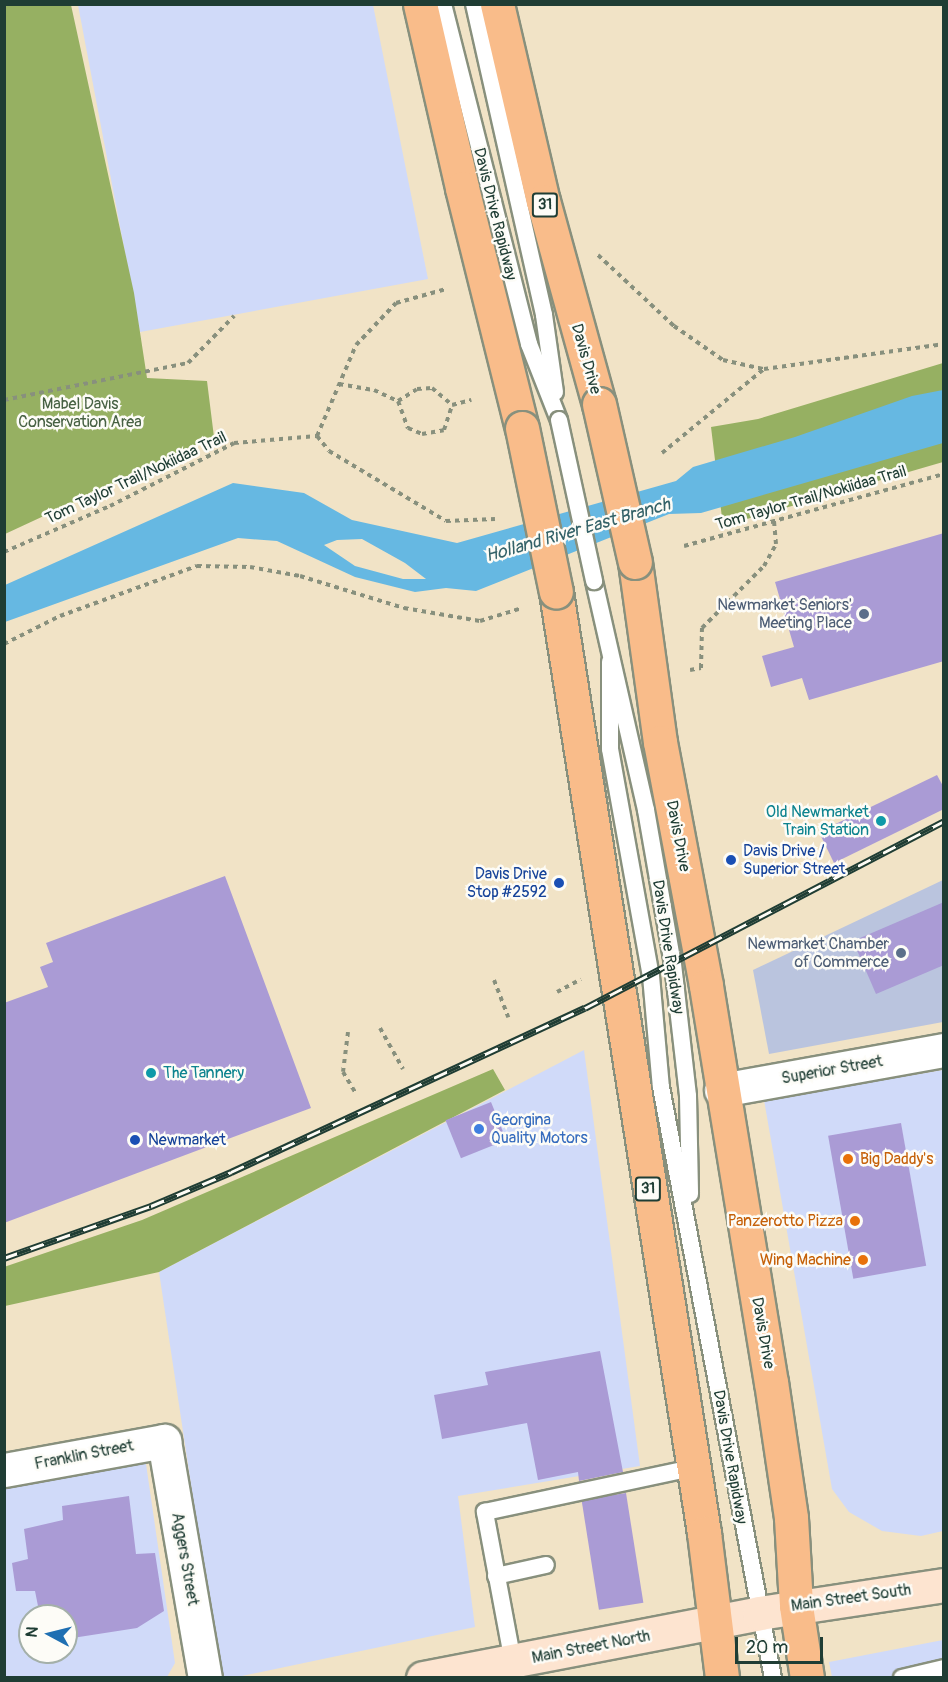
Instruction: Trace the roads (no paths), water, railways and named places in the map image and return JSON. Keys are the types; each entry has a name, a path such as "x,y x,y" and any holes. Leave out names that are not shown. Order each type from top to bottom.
{"main road":[{"name":"31","path":"420,4 462,188 522,428 556,592 595,753 722,1677"},
{"name":"Davis Drive","path":"497,4 543,201 599,404 635,561 646,744 721,1090 771,1382 791,1518 796,1606 807,1677"},
{"name":"Main Street South","path":"759,1612 944,1585"},
{"name":"Main Street North","path":"423,1677 498,1668 759,1612"}],"street":[{"name":"Superior Street","path":"721,1090 944,1050"},
{"name":"Franklin Street","path":"4,1470 164,1441"},
{"name":"Aggers Street","path":"164,1441 205,1677"}],"lane":[{"name":"Davis Drive Rapidway","path":"443,4 529,344 559,420"},
{"name":"Davis Drive Rapidway","path":"474,4 544,315 559,420 610,662 646,744 688,1096 691,1237"},
{"name":"Davis Drive Rapidway","path":"610,662 595,753 651,976 661,1087 773,1677"},
{"path":"595,753 646,744"},
{"path":"498,1668 496,1576 485,1512 692,1468"},
{"path":"496,1576 546,1565"},
{"path":"902,1677 944,1668"}],"water":[{"name":"Holland River East Branch","path":"943,390 943,443 701,513 669,514 476,591 446,588 415,592 355,577 277,541 238,538 5,622 5,585 233,483 304,493 352,520 457,543 676,481 693,467 795,437 912,396","holes":["362,539 405,563 426,579 403,579 355,566 324,545 337,540"]}],"railway":[{"path":"4,1258 151,1206 231,1172 585,1008 944,821"}],"place":[{"name":"Newmarket Seniors' Meeting Place","path":"864,614"},
{"name":"Old Newmarket Train Station","path":"881,821"},
{"name":"Davis Drive / Superior Street","path":"731,860"},
{"name":"Davis Drive Stop #2592","path":"559,883"},
{"name":"Newmarket Chamber of Commerce","path":"901,953"},
{"name":"The Tannery","path":"151,1073"},
{"name":"Georgina Quality Motors","path":"479,1129"},
{"name":"Newmarket","path":"135,1140"},
{"name":"Big Daddy's","path":"848,1159"},
{"name":"Panzerotto Pizza","path":"855,1221"},
{"name":"Wing Machine","path":"863,1260"}],"park label":[{"name":"Mabel Davis Conservation Area","path":"80,413"}]}
